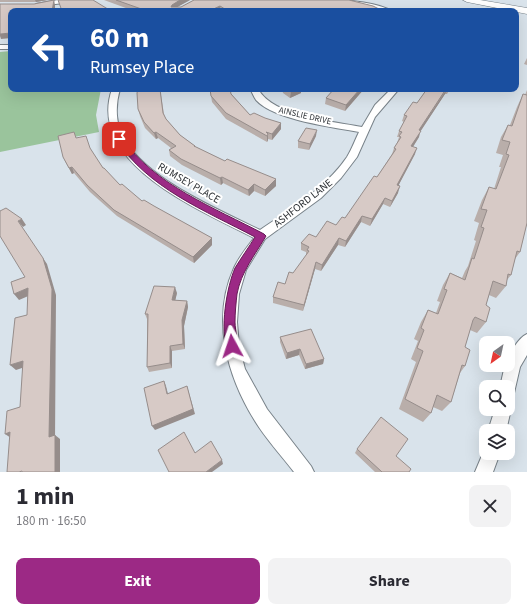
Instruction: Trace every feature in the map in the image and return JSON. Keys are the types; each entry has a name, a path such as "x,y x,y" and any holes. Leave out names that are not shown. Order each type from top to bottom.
{"main road":[{"path":"467,0 511,8"}],"street":[{"path":"30,5 72,0"},
{"path":"337,0 376,8"},
{"name":"RUMSEY PLACE","path":"115,92 112,107 114,126 119,139 140,165 153,176 178,192 261,236"},
{"name":"AINSLIE DRIVE","path":"256,92 259,99 279,111 365,130"},
{"name":"ASHFORD LANE","path":"305,472 261,415 238,370 232,346 230,322 232,294 240,269 261,236 317,195 337,176 352,156 378,107 392,92"},
{"path":"510,380 513,365 527,341"},
{"path":"484,472 488,460"}],"green space":[{"path":"8,51 8,92 100,92 96,115 99,132 0,152 0,52"}],"building":[{"path":"54,0 53,8 8,8 8,33 0,34 0,4 34,4"},
{"path":"58,0 93,0 106,8 61,8"},
{"path":"116,0 180,0 171,7 181,7 194,0 349,0 377,8 223,8 220,6 216,8 139,8"},
{"path":"160,92 163,113 166,119 180,135 194,146 225,161 227,159 276,179 265,190 254,184 248,190 181,159 169,150 176,146 156,132 154,133 144,122 138,109 137,93"},
{"path":"210,92 231,92 250,115 254,113 281,123 272,134 266,132 268,134 267,136 226,113 211,96"},
{"path":"331,92 357,92 346,105 326,98"},
{"path":"425,92 444,92 419,130 421,131 411,146 417,148 397,185 400,186 392,201 385,198 372,219 362,216 346,241 339,238 322,265 316,262 304,305 273,297 278,282 285,284 289,272 293,273 309,251 307,250 309,247 301,243 309,234 316,237 327,221 336,225 342,217 345,218 374,176 377,177 396,149 394,148 401,137 399,136 402,132 399,131 407,116 404,115 413,102 417,103"},
{"path":"523,94 527,95 527,223 520,252 517,251 511,275 508,274 506,286 493,281 486,305 490,308 486,322 475,317 473,320 465,347 470,350 465,366 462,365 451,402 437,395 431,413 405,399 423,351 417,348 424,330 421,328 428,310 438,314 447,290 444,289 450,273 465,280 472,258 474,259 484,228 481,227 487,210 481,209 489,187 496,189 509,155 506,154 510,142 502,140 508,125 512,126"},
{"path":"306,128 317,130 310,144 298,141"},
{"path":"74,132 76,138 86,136 90,148 103,168 120,185 122,184 142,201 144,200 212,238 193,257 114,210 87,185 72,167 69,168 63,157 58,136"},
{"path":"6,208 22,219 18,221 43,258 52,289 49,437 55,435 55,472 7,472 10,432 5,434 7,411 20,407 23,361 10,365 15,318 27,315 28,288 14,294 11,282 25,277 0,236 0,211"},
{"path":"154,286 175,287 172,300 187,301 182,320 183,344 170,346 170,363 147,367 148,314 145,314"},
{"path":"311,329 324,359 306,364 300,349 287,353 280,337"},
{"path":"164,381 167,394 187,386 193,409 152,426 144,388"},
{"path":"381,417 408,439 396,456 411,469 409,472 382,472 357,449"},
{"path":"184,432 195,453 211,441 222,460 206,472 169,472 158,450"}],"route":[{"path":"119,139 128,152 153,176 178,192 261,236 240,269 232,294 230,322 232,346"}]}
